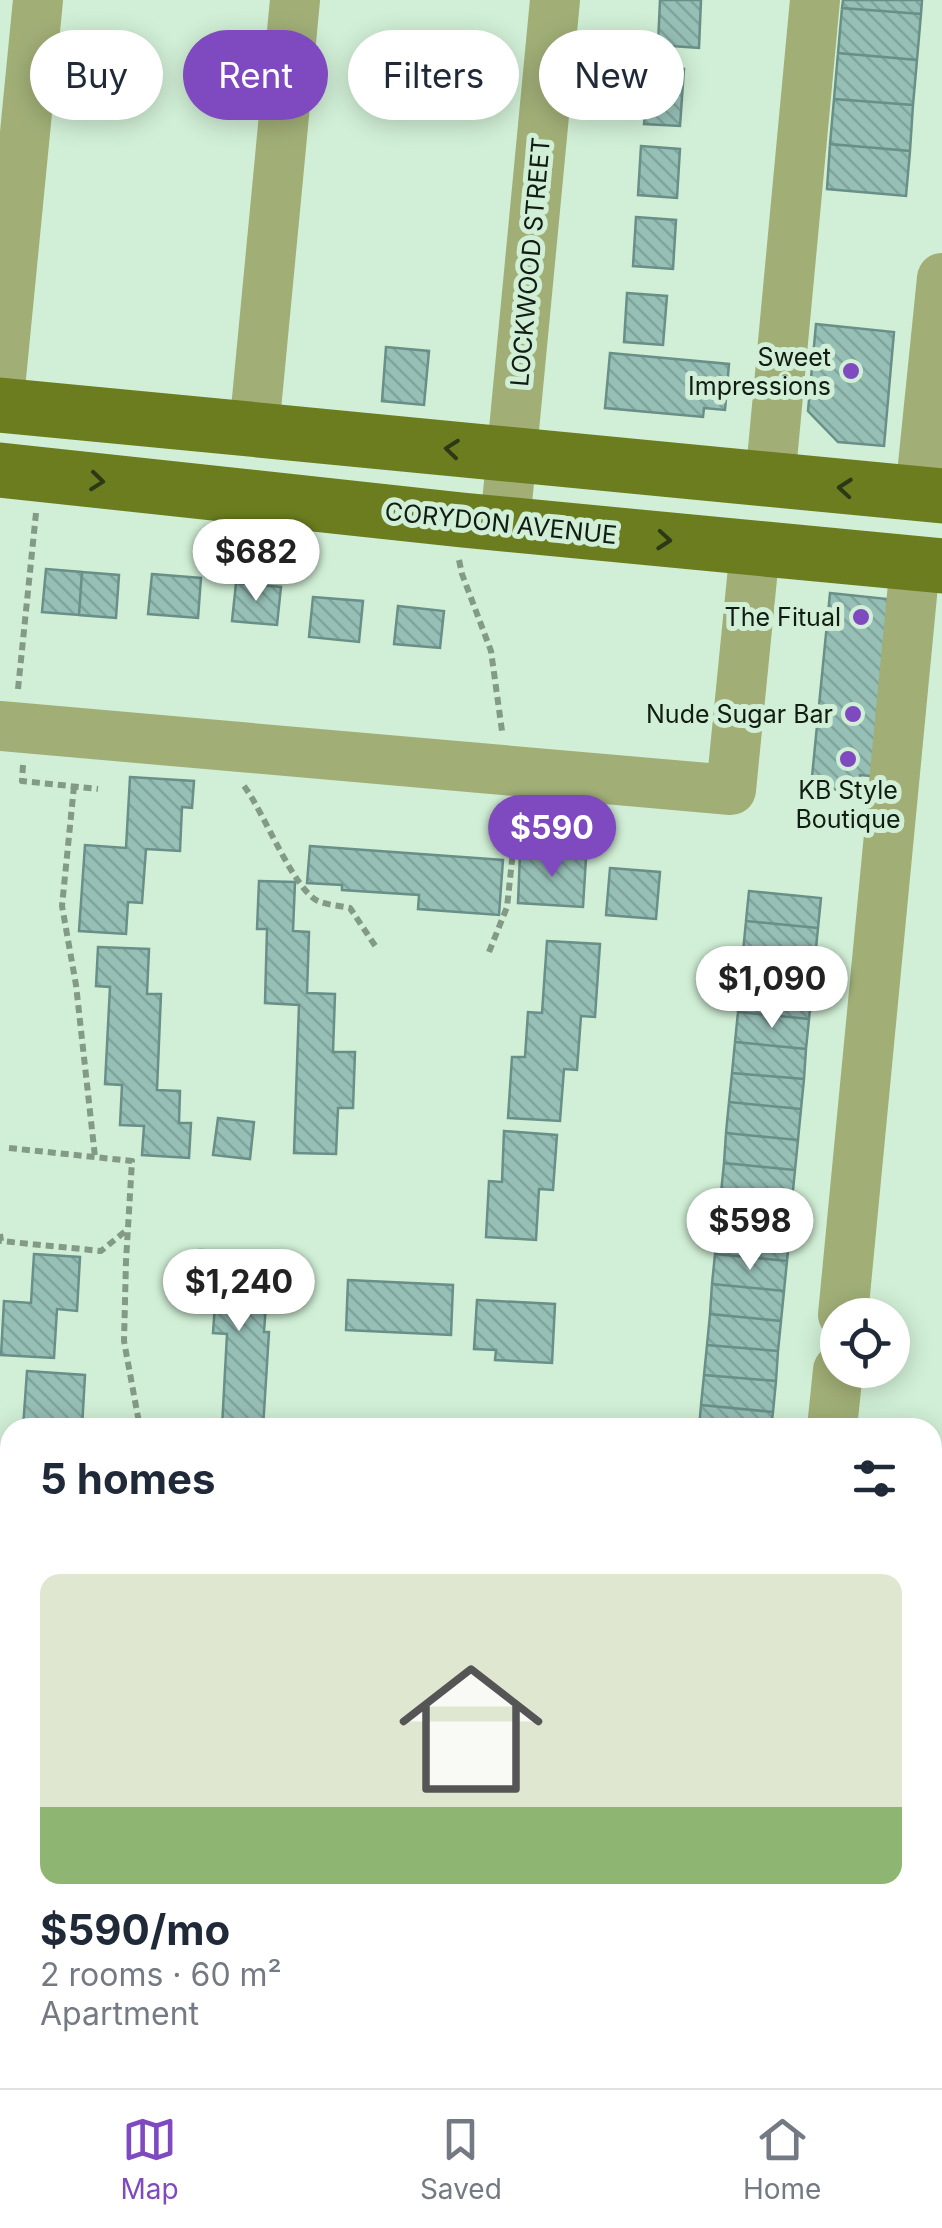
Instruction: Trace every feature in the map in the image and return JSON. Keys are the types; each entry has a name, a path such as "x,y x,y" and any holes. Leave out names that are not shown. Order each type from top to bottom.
{"main road":[{"path":"0,405 931,495"},
{"name":"CORYDON AVENUE","path":"0,470 928,565"}],"street":[{"path":"0,388 38,0"},
{"path":"254,430 295,0"},
{"name":"LOCKWOOD STREET","path":"506,524 555,0"},
{"path":"770,482 815,0"},
{"path":"931,495 942,278"},
{"path":"7,727 731,790 754,548"},
{"path":"845,1298 928,565"},
{"path":"833,1418 836,1388"}],"path":[{"path":"7,727 36,511"},
{"path":"458,551 462,574 491,651 502,734 512,771 514,842 507,907 489,952"},
{"path":"214,744 256,802 291,871 316,901 350,908 376,947"},
{"path":"22,781 98,788"},
{"path":"74,786 62,906 76,986 96,1156"},
{"path":"9,1148 132,1160 124,1341 138,1418"},
{"path":"0,1240 100,1251 128,1229"}],"building":[{"path":"660,0 701,0 699,48 684,47 684,30 659,30"},
{"path":"843,0 922,0 921,14 842,8"},
{"path":"842,8 921,14 917,60 838,53"},
{"path":"838,53 917,60 913,105 834,99"},
{"path":"834,99 913,105 910,151 830,144"},
{"path":"644,120 680,120 680,126 644,124"},
{"path":"830,144 910,151 906,196 827,189"},
{"path":"641,146 680,149 677,198 638,195"},
{"path":"636,217 676,220 673,269 633,266"},
{"path":"627,293 667,296 663,345 624,342"},
{"name":"Sweet Impressions","path":"816,324 894,332 884,446 838,442 808,411"},
{"path":"386,347 429,351 424,405 382,401"},
{"path":"610,353 729,364 725,410 704,408 703,417 605,408"},
{"path":"46,569 82,572 79,615 42,612"},
{"path":"82,572 119,575 116,618 79,615"},
{"path":"152,574 201,578 198,618 148,614"},
{"path":"236,583 281,587 277,625 232,621"},
{"path":"830,593 897,600 880,777 860,775 859,792 811,787"},
{"path":"313,597 363,601 359,642 309,637"},
{"path":"398,606 444,611 440,648 394,644"},
{"path":"130,777 194,781 192,808 182,807 180,851 146,849 142,903 128,902 126,934 79,931 85,845 126,848"},
{"path":"310,846 503,860 499,915 418,909 419,895 342,890 342,885 307,883"},
{"path":"520,854 586,858 583,907 518,903"},
{"path":"610,868 660,872 656,919 606,915"},
{"path":"259,881 295,882 293,931 309,932 307,993 335,994 333,1052 355,1052 353,1108 338,1108 336,1154 294,1153 299,1005 265,1003 267,929 257,929"},
{"path":"749,891 821,898 818,928 746,921"},
{"path":"746,921 818,928 815,958 743,952"},
{"path":"547,941 600,944 595,1017 581,1016 577,1070 564,1069 560,1121 508,1118 512,1057 525,1057 528,1012 542,1013"},
{"path":"98,947 149,949 147,994 161,994 157,1090 180,1091 179,1123 191,1123 189,1158 142,1155 144,1126 120,1125 122,1085 105,1084 110,987 96,986"},
{"path":"743,952 815,958 812,988 741,981"},
{"path":"741,981 812,988 809,1019 738,1012"},
{"path":"738,1012 809,1019 806,1049 735,1042"},
{"path":"735,1042 806,1049 804,1079 732,1073"},
{"path":"732,1073 804,1079 801,1109 729,1102"},
{"path":"729,1102 801,1109 798,1140 726,1133"},
{"path":"218,1118 254,1122 250,1159 213,1155"},
{"path":"504,1131 557,1135 553,1190 539,1189 536,1240 486,1237 489,1181 502,1182"},
{"path":"726,1133 798,1140 795,1170 724,1163"},
{"path":"724,1163 795,1170 792,1200 721,1193"},
{"path":"721,1193 792,1200 790,1230 718,1223"},
{"path":"718,1223 790,1230 787,1261 715,1254"},
{"path":"200,1250 259,1253 256,1304 266,1305 264,1332 269,1332 264,1418 222,1418 227,1334 213,1333 215,1304 207,1304 209,1276 199,1276"},
{"path":"34,1254 80,1257 77,1311 57,1309 54,1358 1,1355 4,1301 31,1303"},
{"path":"715,1254 787,1261 784,1291 712,1284"},
{"path":"348,1280 453,1285 451,1335 346,1330"},
{"path":"712,1284 784,1291 781,1321 710,1314"},
{"path":"477,1300 555,1304 552,1363 495,1360 496,1350 474,1349"},
{"path":"710,1314 781,1321 778,1351 707,1345"},
{"path":"707,1345 778,1351 776,1381 704,1375"},
{"path":"27,1371 85,1375 83,1418 24,1418"},
{"path":"704,1375 776,1381 773,1412 701,1405"},
{"path":"701,1405 773,1412 772,1418 700,1418"}],"place":[{"name":"Sweet Impressions","path":"851,371"},
{"name":"The Fitual","path":"861,617"},
{"name":"Nude Sugar Bar","path":"853,714"},
{"name":"KB Style Boutique","path":"848,759"}]}
